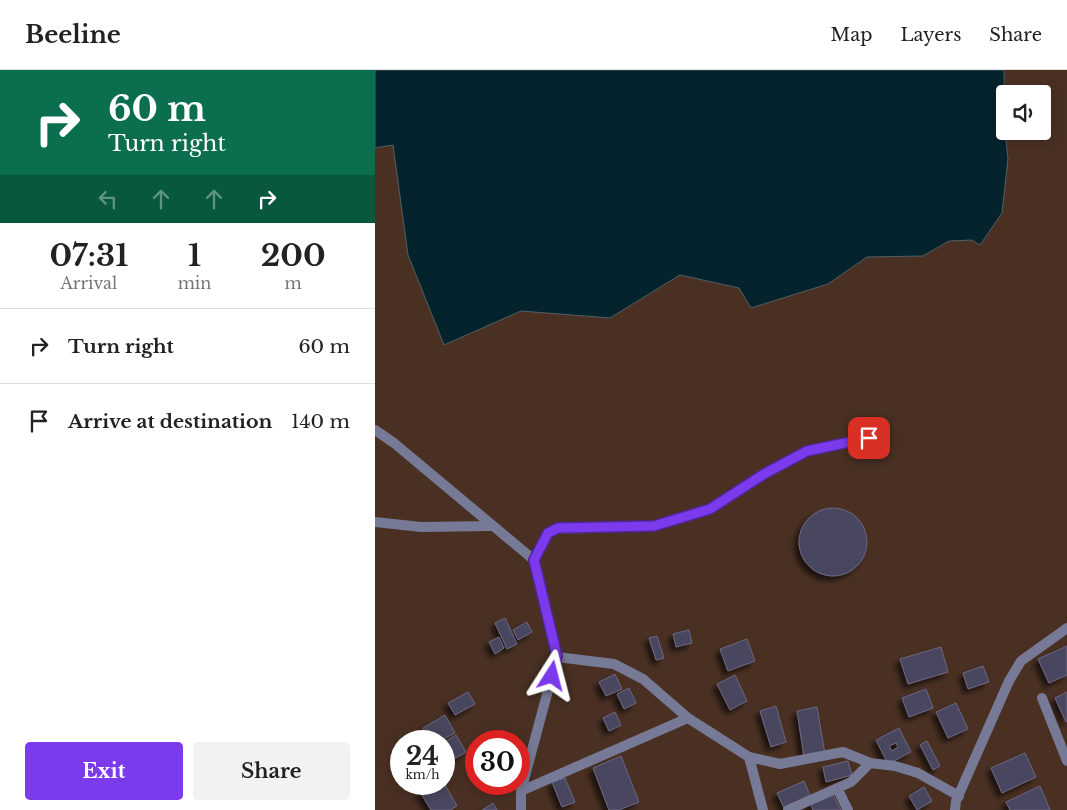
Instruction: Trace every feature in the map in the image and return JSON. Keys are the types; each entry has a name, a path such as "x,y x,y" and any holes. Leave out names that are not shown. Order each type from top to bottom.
{"street":[{"path":"375,430 394,443 534,560 557,656 530,757"},
{"path":"534,560 548,533 558,528 654,526 710,509 764,474 807,451 869,438"},
{"path":"375,522 421,526 491,526"},
{"path":"955,810 959,796 1009,681 1021,661 1067,628"},
{"path":"557,656 614,664 643,679 688,718 749,757 780,764 843,752 870,762 895,766 918,773 959,796"},
{"path":"1042,698 1067,761"},
{"path":"530,787 688,718"},
{"path":"749,757 763,810"},
{"path":"788,810 851,782 870,762"},
{"path":"837,788 848,810"},
{"path":"521,795 521,810"}],"water":[{"path":"375,70 1004,70 1004,85 996,85 996,140 1006,140 1008,159 1002,213 980,245 972,240 949,241 923,256 867,257 828,284 751,308 739,288 680,275 610,318 521,311 444,345 408,255 393,145 375,148"}],"building":[{"path":"833,508 846,511 857,518 864,529 867,542 864,555 857,566 846,573 833,576 820,573 809,566 802,555 799,542 802,529 809,518 820,511"},
{"path":"505,618 517,644 507,649 495,623"},
{"path":"527,622 532,632 518,640 513,630"},
{"path":"689,630 692,643 676,647 673,634"},
{"path":"657,636 664,658 656,660 649,638"},
{"path":"499,637 504,648 495,654 489,642"},
{"path":"747,639 755,661 728,671 720,649"},
{"path":"1067,646 1067,675 1049,683 1038,659"},
{"path":"941,647 948,672 908,684 900,659"},
{"path":"983,666 989,682 968,689 963,673"},
{"path":"615,674 622,689 606,696 599,682"},
{"path":"735,675 747,701 730,710 717,684"},
{"path":"629,688 636,703 624,709 617,694"},
{"path":"926,689 933,708 909,717 902,698"},
{"path":"468,692 475,704 455,715 448,703"},
{"path":"1067,692 1067,721 1066,722 1055,698"},
{"path":"956,703 968,729 948,738 936,712"},
{"path":"776,706 786,742 771,747 760,711"},
{"path":"817,707 825,754 804,757 797,711"},
{"path":"615,712 621,725 609,731 603,718"},
{"path":"445,715 453,730 424,730 423,728"},
{"path":"899,728 911,752 888,764 876,740","holes":["896,743 898,747 892,751 889,746"]},
{"path":"455,736 465,753 455,758"},
{"path":"927,741 940,766 933,770 920,745"},
{"path":"1025,753 1036,777 1002,793 991,768"},
{"path":"621,756 639,802 619,810 609,810 593,768"},
{"path":"848,761 852,775 826,782 823,767"},
{"path":"565,778 575,802 562,807 552,782"},
{"path":"804,781 811,798 785,810 777,793"},
{"path":"1040,786 1050,810 1010,810 1006,802"},
{"path":"924,787 932,801 917,810 909,796"},
{"path":"831,791 841,810 813,810 810,803"},
{"path":"422,795 451,795 457,806 450,810 431,810"},
{"path":"493,803 497,810 482,810"}],"route":[{"path":"552,676 557,656 534,560 548,533 558,528 599,529 654,526 710,509 764,474 807,451 869,438"}]}
